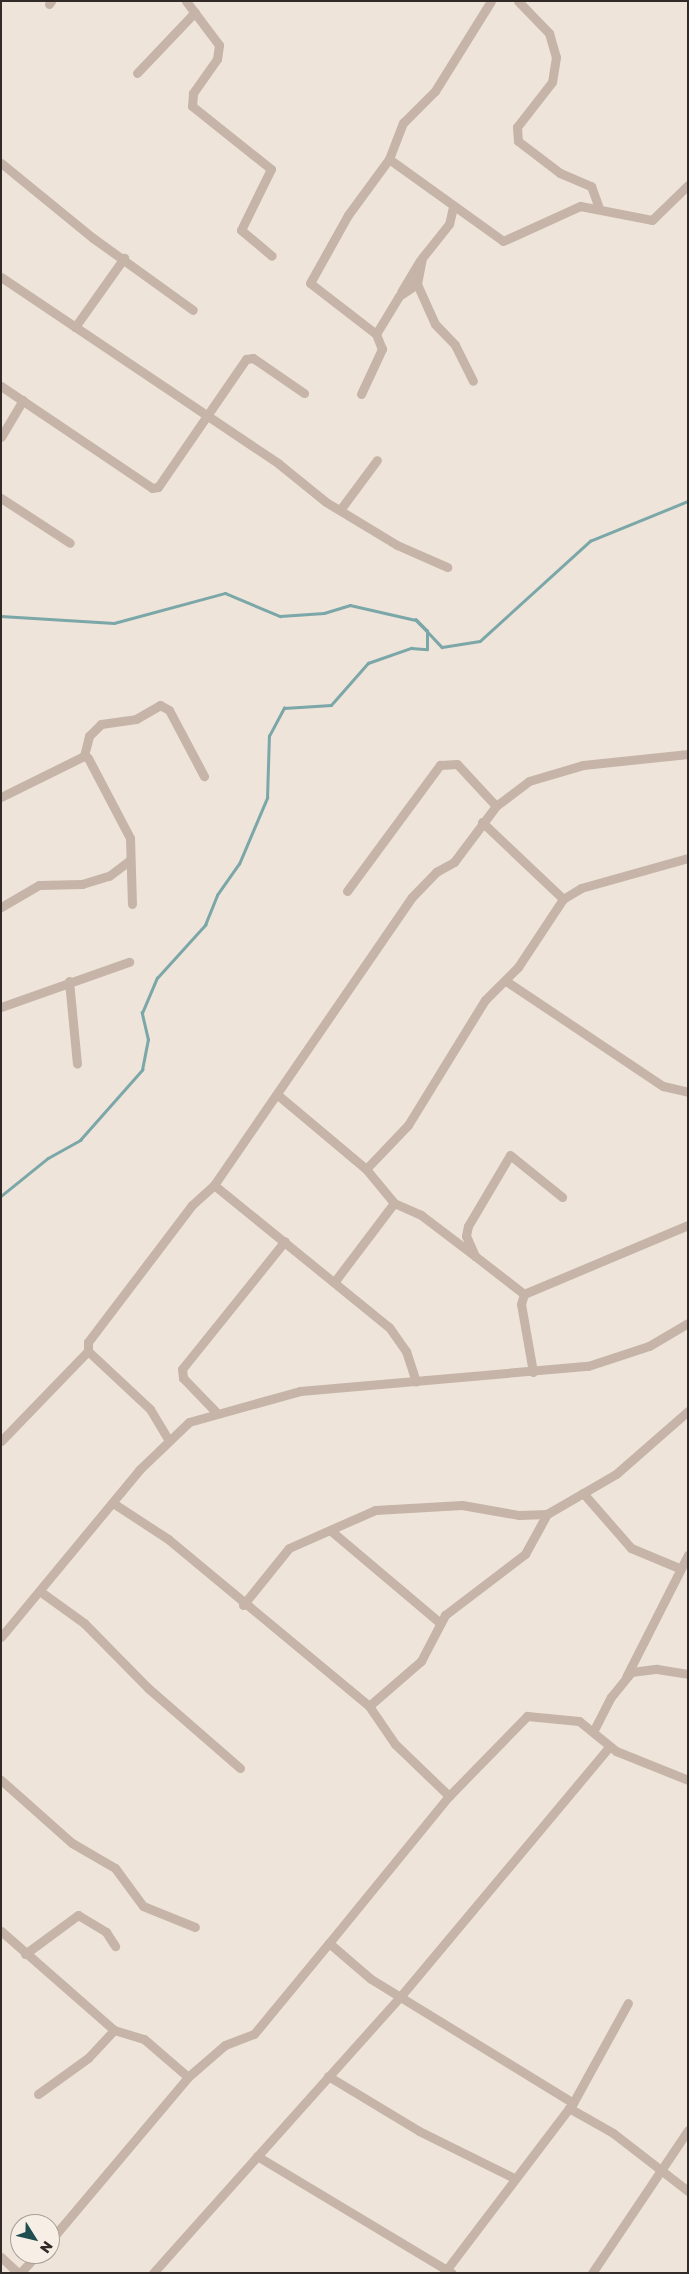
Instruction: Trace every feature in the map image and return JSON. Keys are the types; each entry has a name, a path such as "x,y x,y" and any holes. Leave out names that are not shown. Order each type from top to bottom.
{"street":[{"path":"186,1 219,44 217,59 193,92 192,106 270,169 241,230 272,256"},
{"path":"361,394 382,349 376,334 309,285 348,215 389,159 403,123 435,91 491,1"},
{"path":"518,1 549,33 556,57 552,82 517,127 518,142 560,173 591,186 599,208"},
{"path":"137,73 195,12"},
{"path":"389,159 453,207 503,241 580,206 599,208 652,220 688,184"},
{"path":"1,163 193,310"},
{"path":"376,334 422,258 449,224 453,207"},
{"path":"75,327 124,258"},
{"path":"422,258 417,284 435,324 455,345 473,381"},
{"path":"1,277 207,416 340,510 397,545 447,567"},
{"path":"399,296 417,284"},
{"path":"1,386 152,488 158,486 207,416 239,365 251,357 304,393"},
{"path":"1,437 24,400"},
{"path":"340,510 376,460"},
{"path":"1,498 70,543"},
{"path":"1,797 84,756 89,736 102,724 136,719 160,706 169,710 204,776"},
{"path":"1,1441 88,1351 88,1342 192,1205 214,1185 278,1096 412,897 436,872 454,862 482,822 496,806 529,781 555,771 688,754"},
{"path":"84,756 96,767 101,789 130,838 129,861 132,904"},
{"path":"347,890 440,765 457,764 496,806"},
{"path":"482,822 563,899"},
{"path":"366,1169 408,1125 485,1000 506,981 563,899 582,888 688,858"},
{"path":"1,907 39,885 82,884 109,876 129,861"},
{"path":"1,1007 69,981 128,962"},
{"path":"69,981 78,1064"},
{"path":"506,981 663,1086 688,1092"},
{"path":"278,1096 366,1169 394,1203 422,1215 524,1294"},
{"path":"475,1256 466,1236 468,1226 510,1155 562,1197"},
{"path":"214,1185 335,1281 398,1337 416,1381"},
{"path":"335,1281 394,1203"},
{"path":"524,1294 688,1225"},
{"path":"215,1411 183,1378 182,1370 285,1241"},
{"path":"524,1294 521,1304 533,1372"},
{"path":"1,1637 168,1439 189,1422 215,1411 300,1391 588,1366 628,1354 688,1323"},
{"path":"88,1351 150,1409 168,1439"},
{"path":"243,1605 285,1551 375,1510 462,1505 519,1515 548,1514 651,1447 688,1411"},
{"path":"583,1493 631,1548 679,1568"},
{"path":"113,1503 168,1539 243,1605 369,1706 395,1744 449,1796"},
{"path":"369,1706 421,1661 439,1622 525,1554 548,1514"},
{"path":"330,1530 439,1622"},
{"path":"594,1730 626,1677 679,1568 688,1555"},
{"path":"40,1592 84,1623 148,1688 240,1768"},
{"path":"626,1677 642,1669 688,1674"},
{"path":"60,2229 188,2077 225,2045 254,2034 449,1796 527,1716 570,1719 594,1730 610,1747 688,1780"},
{"path":"153,2273 400,1997 610,1747"},
{"path":"1,1780 72,1843 123,1876 143,1906 195,1928"},
{"path":"25,1954 78,1915 106,1932 116,1946"},
{"path":"1,1931 114,2030 144,2039 188,2077"},
{"path":"329,1943 371,1979 571,2105 662,2167 688,2191"},
{"path":"257,2156 448,2272 514,2178 571,2105 628,2003"},
{"path":"38,2094 88,2058 114,2030"},
{"path":"328,2076 419,2131 514,2178"},
{"path":"592,2273 688,2130"},
{"path":"1,2257 19,2273 28,2264"}],"waterway":[{"path":"1,1196 48,1158 80,1140 142,1070 148,1040 142,1013 157,978 205,925 217,895 239,864 267,798 269,736 284,708 331,705 368,663 411,648 427,649 427,631 416,620 427,631 442,647 480,641 590,541 688,501"},
{"path":"1,616 114,623 225,593 280,616 324,613 350,605 416,620"}]}
